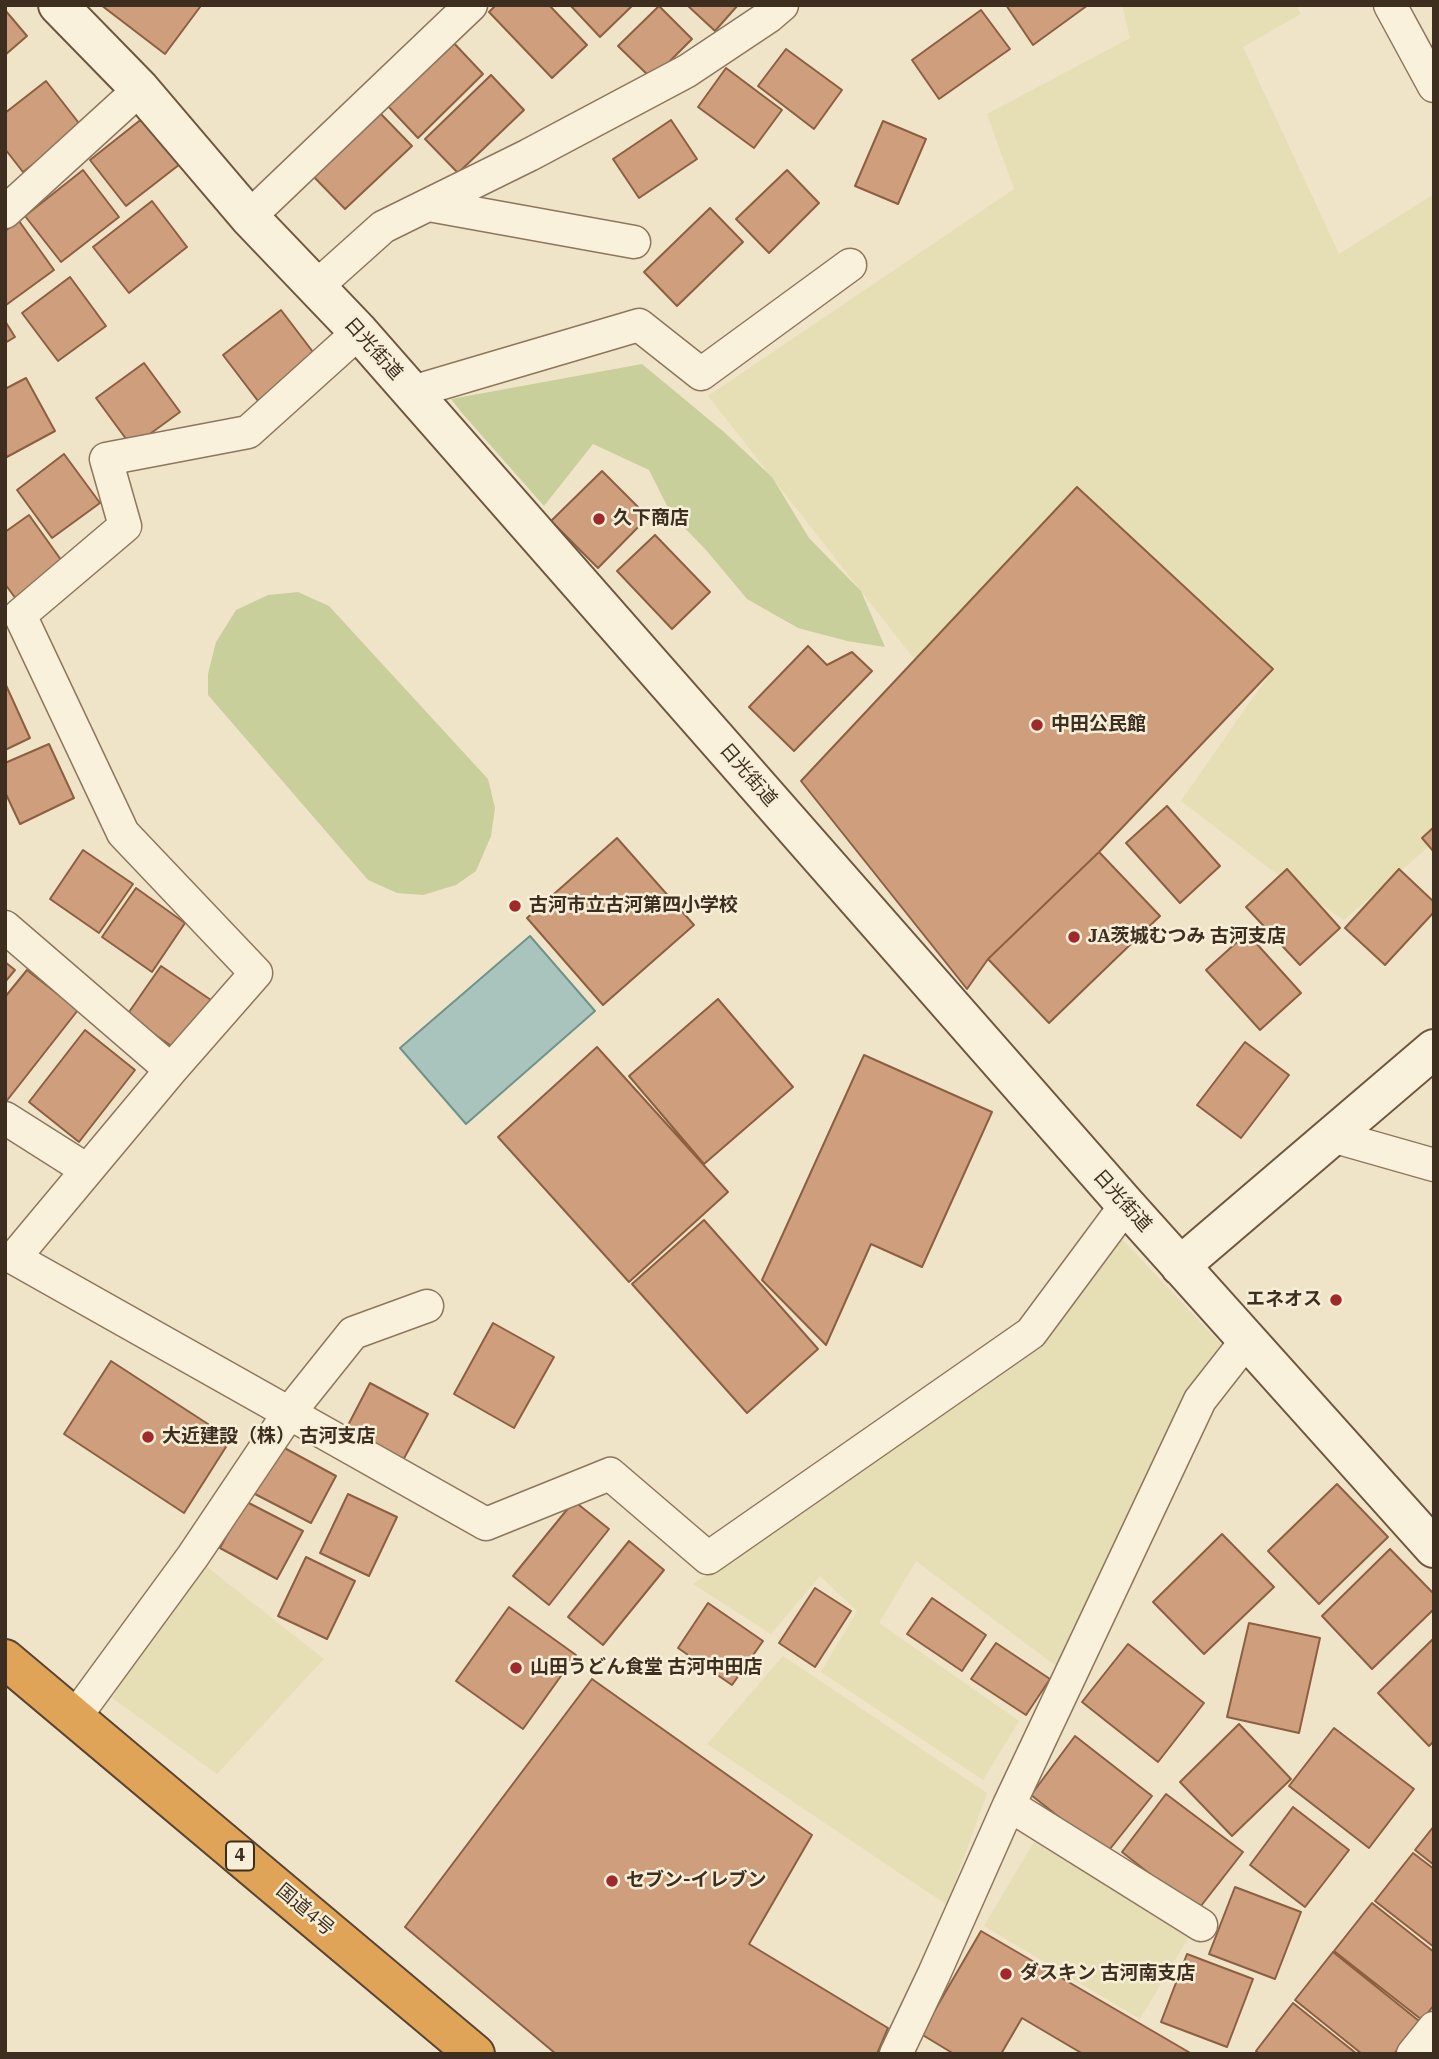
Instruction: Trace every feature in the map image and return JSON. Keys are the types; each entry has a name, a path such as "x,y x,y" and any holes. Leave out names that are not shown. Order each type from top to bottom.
{"highway":[{"name":"国道4号","path":"5,1659 475,2054"}],"main road":[{"name":"日光街道","path":"58,5 140,89 249,217 359,332 1126,1205 1434,1548"},
{"path":"1180,1266 1434,1049"}],"street":[{"path":"249,217 471,5"},
{"path":"316,287 383,227 529,155 687,71 782,5"},
{"path":"1390,5 1434,86"},
{"path":"5,212 140,89"},
{"path":"429,205 634,242"},
{"path":"412,392 639,325 701,374 850,265"},
{"path":"359,332 248,432 106,459 125,526 20,615 123,833 256,973 14,1258 486,1524 610,1474 708,1558 1031,1332 1126,1205"},
{"path":"5,927 172,1070"},
{"path":"5,1118 87,1170"},
{"path":"1332,1136 1434,1165"},
{"path":"75,1717 193,1556 289,1413 353,1333 427,1306"},
{"path":"896,2054 1009,1805 1200,1400 1247,1340"},
{"path":"1009,1805 1201,1925"},
{"path":"1413,2054 1434,2028"}],"shaded area":[{"path":"1122,5 1296,5 1301,14 1243,47 1339,254 1434,194 1434,842 1344,920 1270,869 1181,801 1273,669 1077,487 915,660 708,396 1014,189 987,114 1130,38"},
{"path":"1120,1237 1222,1345 1060,1669 916,1561 879,1623 1019,1721 983,1780 821,1672 857,1611 820,1576 771,1634 693,1584 1047,1340"},
{"path":"193,1556 324,1659 217,1774 112,1698"},
{"path":"783,1656 987,1793 947,1905 707,1744"},
{"path":"1034,1842 1190,1935 1140,2019 984,1926"}],"green space":[{"path":"642,364 724,432 772,477 809,538 861,591 885,647 847,641 798,628 747,599 671,514 649,470 593,444 544,506 451,399"},
{"path":"298,592 329,606 488,779 495,808 491,836 476,871 456,885 423,895 397,893 368,880 208,695 208,674 216,642 236,610 268,595"}],"water":[{"path":"530,936 595,1011 466,1124 400,1048"}],"building":[{"path":"101,5 198,5 200,7 165,54"},
{"path":"496,5 549,5 587,45 552,78 489,12"},
{"path":"570,5 633,5 600,37"},
{"path":"687,5 738,5 715,31"},
{"path":"1006,5 1088,5 1033,45"},
{"path":"659,6 692,39 652,79 618,46"},
{"path":"5,10 27,36 5,55"},
{"path":"981,10 1010,49 939,99 912,60"},
{"path":"451,40 483,74 418,138 385,103"},
{"path":"786,49 842,90 814,129 758,86"},
{"path":"726,68 782,110 754,148 698,107"},
{"path":"491,75 524,110 458,173 425,139"},
{"path":"46,81 82,127 23,172 5,149 5,113"},
{"path":"379,112 412,146 345,209 313,176"},
{"path":"148,114 184,161 126,206 90,160"},
{"path":"671,120 697,159 639,198 613,159"},
{"path":"883,121 926,139 898,204 855,186"},
{"path":"83,170 119,217 61,262 25,216"},
{"path":"787,170 819,203 769,253 736,219"},
{"path":"152,201 187,247 129,293 93,247"},
{"path":"710,208 743,242 677,306 644,272"},
{"path":"19,221 54,270 6,305 5,231"},
{"path":"70,277 106,326 58,361 22,313"},
{"path":"281,310 316,356 258,401 223,355"},
{"path":"5,321 15,337 5,343"},
{"path":"144,363 180,412 132,447 96,398"},
{"path":"26,378 55,431 5,458 5,389"},
{"path":"64,454 100,503 52,538 17,490"},
{"name":"久下商店","path":"602,471 648,517 598,568 551,521"},
{"name":"中田公民館","path":"1077,487 1273,669 1099,852 988,959 967,989 801,781"},
{"path":"29,515 64,564 16,599 5,584 5,532"},
{"path":"655,535 710,592 672,629 617,571"},
{"path":"808,646 827,665 852,652 872,671 794,751 749,707"},
{"path":"5,683 30,738 5,750"},
{"path":"49,744 74,798 20,824 5,792 5,763"},
{"path":"1167,806 1220,866 1180,903 1126,843"},
{"path":"1434,827 1434,852 1422,838"},
{"path":"617,838 694,925 603,1005 527,918"},
{"path":"83,850 133,884 99,933 50,899"},
{"name":"JA茨城むつみ 古河支店","path":"1099,852 1160,916 1049,1023 988,959"},
{"path":"1287,869 1340,928 1300,965 1246,907"},
{"path":"1399,869 1434,902 1434,912 1385,965 1345,928"},
{"path":"136,888 185,923 152,972 102,937"},
{"path":"1247,933 1301,993 1260,1030 1206,970"},
{"path":"5,962 15,970 5,982"},
{"path":"161,966 211,1000 177,1050 127,1015"},
{"path":"27,970 78,1010 5,1103 5,997"},
{"path":"718,999 793,1087 704,1164 629,1076"},
{"path":"85,1030 135,1070 79,1142 29,1102"},
{"path":"1245,1042 1289,1075 1241,1138 1197,1105"},
{"path":"597,1047 728,1192 629,1282 498,1137"},
{"path":"864,1055 992,1112 922,1267 871,1244 826,1345 762,1280"},
{"path":"704,1220 818,1349 747,1413 632,1284"},
{"path":"493,1323 554,1357 514,1428 454,1394"},
{"name":"大近建設（株） 古河支店","path":"111,1361 231,1439 184,1513 64,1434"},
{"path":"370,1383 428,1414 402,1462 345,1431"},
{"path":"279,1445 336,1476 311,1523 253,1493"},
{"path":"1337,1484 1388,1537 1319,1604 1268,1551"},
{"path":"348,1494 397,1517 369,1576 320,1553"},
{"path":"245,1501 303,1531 277,1579 220,1548"},
{"path":"574,1501 609,1529 549,1605 513,1576"},
{"path":"1222,1534 1274,1587 1204,1654 1153,1602"},
{"path":"629,1541 664,1570 603,1645 568,1617"},
{"path":"1390,1549 1434,1594 1434,1609 1372,1669 1322,1616"},
{"path":"306,1557 355,1581 327,1639 278,1616"},
{"path":"815,1588 851,1611 815,1667 779,1643"},
{"path":"932,1598 986,1635 962,1671 907,1634"},
{"path":"708,1603 763,1641 732,1685 678,1648"},
{"name":"山田うどん食堂 古河中田店","path":"509,1607 576,1655 523,1729 456,1681"},
{"path":"1249,1623 1320,1638 1299,1733 1227,1717"},
{"path":"1434,1638 1434,1741 1429,1746 1378,1693"},
{"path":"996,1643 1050,1679 1026,1715 971,1679"},
{"path":"1128,1644 1204,1703 1158,1762 1082,1702"},
{"name":"セブン-イレブン","path":"592,1679 812,1835 749,1944 888,2028 877,2054 556,2054 405,1927"},
{"path":"1239,1724 1291,1779 1232,1836 1180,1782"},
{"path":"1334,1728 1414,1789 1369,1848 1289,1786"},
{"path":"1075,1736 1152,1796 1106,1854 1031,1795"},
{"path":"1166,1794 1243,1852 1197,1911 1122,1852"},
{"path":"1293,1807 1349,1850 1305,1907 1250,1865"},
{"path":"1434,1826 1434,1865 1415,1850"},
{"path":"1413,1853 1434,1869 1434,1947 1375,1901"},
{"path":"1235,1887 1301,1912 1275,1979 1209,1954"},
{"path":"1372,1903 1434,1952 1434,2005 1422,2020 1334,1951"},
{"name":"ダスキン 古河南支店","path":"981,1931 1192,2054 1083,2054 1022,2018 1001,2054 954,2054 921,2034"},
{"path":"1333,1952 1419,2021 1394,2054 1362,2054 1295,2000"},
{"path":"1187,1954 1253,1979 1227,2047 1161,2022"},
{"path":"1293,2003 1357,2054 1259,2054 1256,2051"}],"place":[{"name":"久下商店","path":"599,519"},
{"name":"中田公民館","path":"1037,725"},
{"name":"古河市立古河第四小学校","path":"515,906"},
{"name":"JA茨城むつみ 古河支店","path":"1074,937"},
{"name":"エネオス","path":"1336,1300"},
{"name":"大近建設（株） 古河支店","path":"148,1437"},
{"name":"山田うどん食堂 古河中田店","path":"516,1668"},
{"name":"セブン-イレブン","path":"612,1881"},
{"name":"ダスキン 古河南支店","path":"1006,1974"}]}
